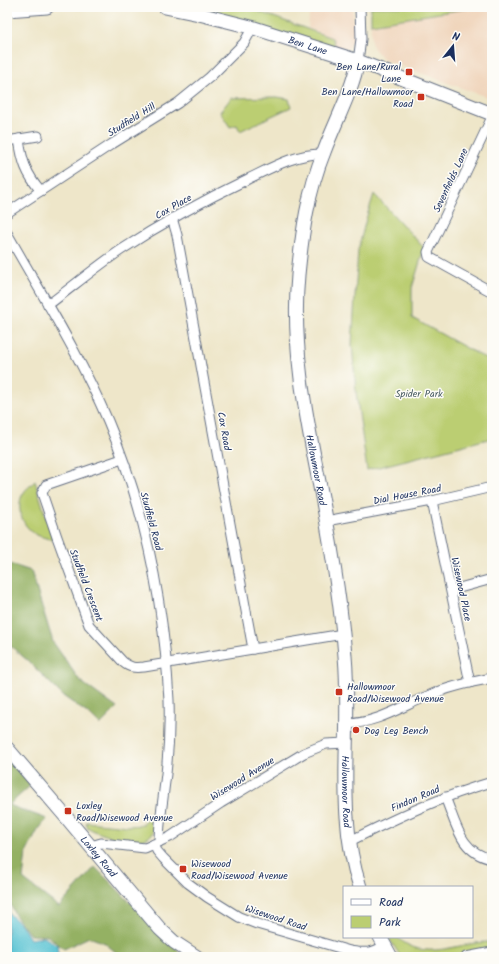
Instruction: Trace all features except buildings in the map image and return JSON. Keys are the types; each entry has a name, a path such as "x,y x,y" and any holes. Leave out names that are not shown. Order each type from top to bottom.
{"street":[{"path":"7,10 47,7"},
{"name":"Ben Lane","path":"165,7 251,27 358,61 492,116"},
{"path":"358,61 361,39 360,7"},
{"name":"Studfield Hill","path":"7,212 178,103 210,77 244,43 251,27"},
{"name":"Hallowmoor Road","path":"358,61 354,79 323,154 306,212 298,276 296,311 299,357 307,419 340,605 345,657 347,724 345,787 346,814 355,871 360,886"},
{"name":"Sevenfields Lane","path":"492,116 428,252 429,257 492,292"},
{"path":"7,141 38,136"},
{"path":"19,139 22,159 26,170 33,183 41,191"},
{"name":"Cox Place","path":"48,305 120,251 172,218 214,195 269,169 304,155 323,154"},
{"name":"Cox Road","path":"172,218 177,235 253,649"},
{"name":"Studfield Road","path":"7,233 94,389 108,422 134,493 150,554 163,631 169,731 165,784 157,843"},
{"name":"Studfield Crescent","path":"122,459 46,485 42,493 86,617 92,629 128,666 135,668 343,634"},
{"name":"Dial House Road","path":"326,521 432,501 492,487"},
{"name":"Wisewood Place","path":"432,501 452,590 470,683"},
{"path":"452,590 492,579"},
{"path":"347,724 361,723 375,719 430,694 492,678"},
{"name":"Wisewood Avenue","path":"157,843 188,825 255,781 304,753 326,744 346,743"},
{"name":"Loxley Road","path":"7,748 160,929 174,942 197,957"},
{"name":"Findon Road","path":"350,841 416,809 445,797 492,782"},
{"path":"445,797 466,845 472,852 492,859"},
{"path":"91,846 101,843 145,848 157,843"},
{"name":"Wisewood Road","path":"157,843 157,851 188,883 239,917 257,924 350,951 365,953 376,951 385,947"},
{"path":"466,957 492,952"}],"shaded area":[{"path":"310,7 353,7 354,37 349,48 337,51 332,38 308,28"},
{"path":"479,7 492,7 492,99 385,60 375,50 371,43 371,24"}],"green space":[{"path":"187,7 240,7 254,10 332,38 337,51"},
{"path":"371,7 477,7 371,24"},
{"path":"277,97 289,99 291,107 240,131 237,125 230,127 220,112 231,98"},
{"name":"Spider Park","path":"374,194 424,248 412,288 412,318 492,362 492,438 367,470 356,392 352,344 358,250"},
{"path":"35,481 53,540 35,534 27,527 22,518 20,503 22,495"},
{"path":"7,563 31,571 53,642 80,681 117,708 100,725 90,715 63,696 27,660 7,643"},
{"path":"7,758 31,785 9,805 47,819 38,830 26,853 23,879 59,907 95,867 179,951 174,957 121,957 105,943 89,937 64,949 48,936 30,935 15,915 10,903 7,900"},
{"path":"153,812 156,814 154,830 153,833 146,839 120,839 87,827 86,822 129,826 142,825"},
{"path":"389,938 398,938 408,945 419,949 431,950 492,942 492,948 448,957 401,957"}],"water":[{"path":"7,903 9,907 9,914 21,924 30,939 44,937 57,945 57,957 7,957"}],"place":[{"name":"Ben Lane/Rural Lane","path":"409,72"},
{"name":"Ben Lane/Hallowmoor Road","path":"421,97"},
{"name":"Hallowmoor Road/Wisewood Avenue","path":"339,692"},
{"name":"Dog Leg Bench","path":"356,730"},
{"name":"Loxley Road/Wisewood Avenue","path":"68,811"},
{"name":"Wisewood Road/Wisewood Avenue","path":"183,869"}]}
